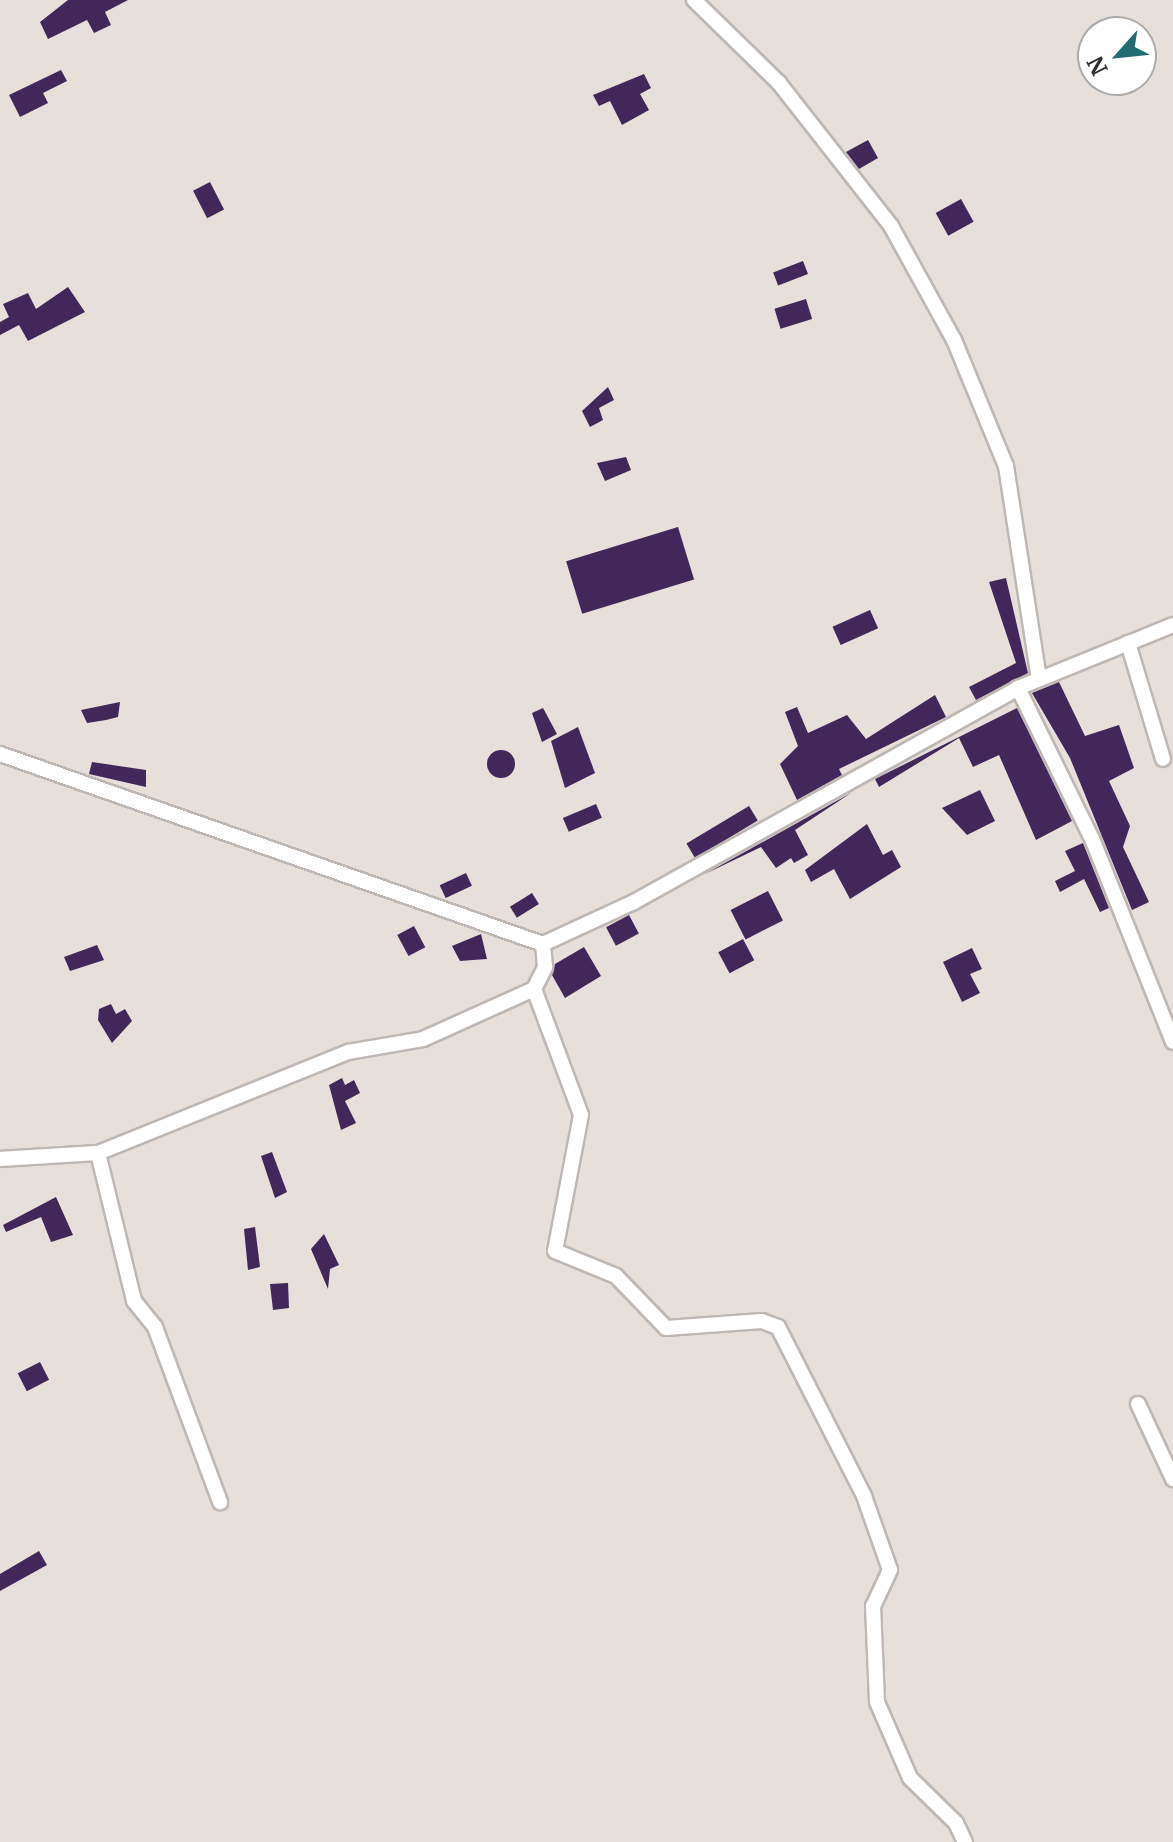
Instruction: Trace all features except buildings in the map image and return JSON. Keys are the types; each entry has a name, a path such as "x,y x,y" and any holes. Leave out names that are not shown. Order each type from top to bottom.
{"street":[{"path":"694,0 779,83 891,226 954,340 1006,466 1039,678"},
{"path":"0,754 543,944 634,902 1018,688 1173,625"},
{"path":"1128,643 1163,759"},
{"path":"1018,688 1093,841 1173,1042"},
{"path":"0,1159 98,1153 348,1052 423,1039 534,989 545,967 543,944"},
{"path":"534,989 581,1115 555,1251 616,1276 666,1328 762,1321 778,1327 864,1496 890,1570 873,1606 877,1702 910,1778 956,1823 965,1842"},
{"path":"98,1153 134,1301 155,1327 220,1502"},
{"path":"1138,1404 1173,1479"}]}
